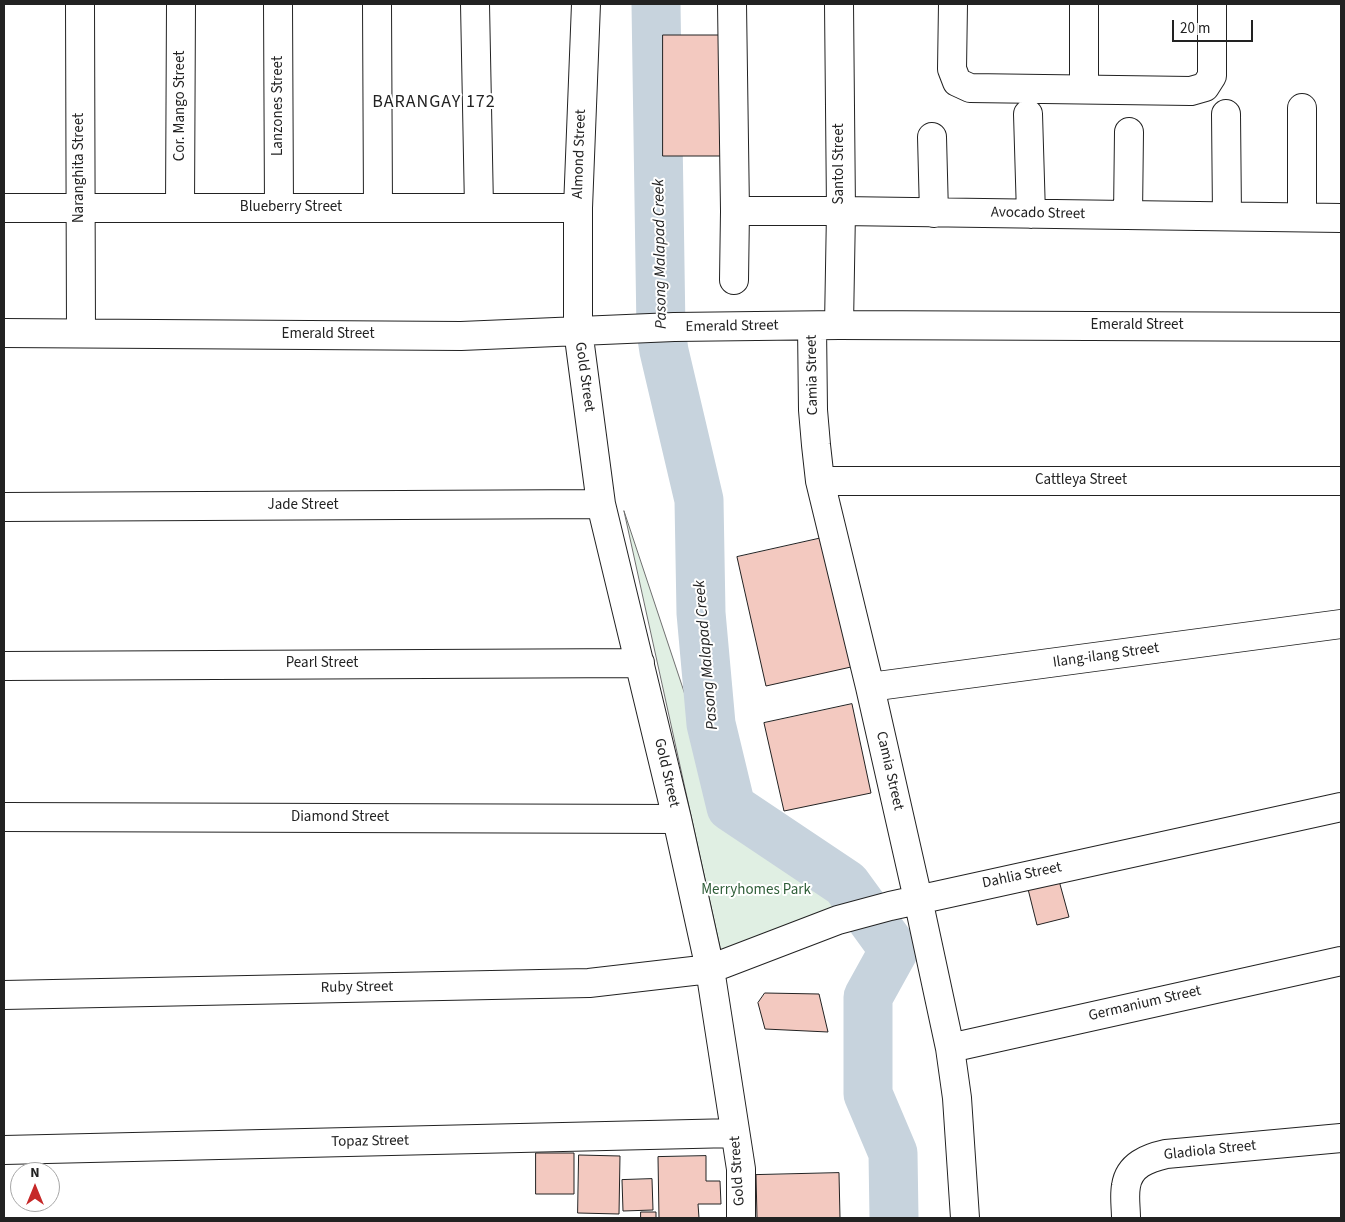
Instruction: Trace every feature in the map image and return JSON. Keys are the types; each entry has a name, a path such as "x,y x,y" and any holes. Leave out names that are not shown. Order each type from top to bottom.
{"street":[{"name":"Naranghita Street","path":"80,4 80,332"},
{"name":"Cor. Mango Street","path":"180,208 181,4"},
{"name":"Lanzones Street","path":"278,4 279,208"},
{"path":"377,4 378,208"},
{"path":"475,4 479,208"},
{"name":"Almond Street","path":"578,317 578,208 586,4"},
{"path":"732,4 734,280"},
{"name":"Santol Street","path":"839,4 839,325"},
{"path":"953,4 952,69 957,82 970,88 1084,88 1191,91 1205,87 1212,76 1212,4"},
{"path":"1084,4 1084,88"},
{"path":"1302,108 1302,217"},
{"path":"1028,114 1031,214"},
{"path":"1226,114 1227,216"},
{"path":"1128,216 1129,132"},
{"path":"932,137 934,213"},
{"name":"Blueberry Street","path":"4,208 578,208"},
{"name":"Avocado Street","path":"735,211 1341,218"},
{"name":"Emerald Street","path":"4,332 461,336 578,317 646,328 839,325 1341,327"},
{"name":"Gold Street","path":"578,317 601,504 677,819 710,969 741,1169 741,1218"},
{"name":"Camia Street","path":"812,326 813,410 820,481 870,687 950,1048 958,1098 965,1218"},
{"name":"Cattleya Street","path":"820,481 1341,481"},
{"name":"Jade Street","path":"4,507 601,504"},
{"name":"Ilang-ilang Street","path":"870,687 1341,624"},
{"name":"Pearl Street","path":"4,666 640,663"},
{"name":"Dahlia Street","path":"710,969 838,920 890,906 1341,807"},
{"name":"Diamond Street","path":"4,817 677,819"},
{"name":"Germanium Street","path":"950,1048 1341,961"},
{"name":"Ruby Street","path":"4,995 589,983 710,969"},
{"name":"Topaz Street","path":"4,1150 735,1133"},
{"name":"Gladiola Street","path":"1126,1218 1126,1186 1129,1176 1137,1166 1149,1158 1166,1154 1341,1138"}],"green space":[{"name":"Merryhomes Park","path":"624,511 726,818 811,870 835,887 848,912 721,950"}],"building":[{"path":"663,35 727,35 727,156 663,156"},
{"path":"822,538 851,667 766,686 737,557"},
{"path":"852,704 871,793 784,811 764,723"},
{"path":"1058,877 1069,917 1037,925 1027,885"},
{"path":"765,993 819,994 828,1032 765,1029 758,1003"},
{"path":"536,1153 574,1153 574,1194 536,1194"},
{"path":"579,1155 620,1156 619,1214 578,1213"},
{"path":"706,1156 706,1181 720,1181 721,1204 698,1204 699,1218 659,1218 658,1157"},
{"path":"839,1173 840,1218 757,1218 756,1175"},
{"path":"652,1179 653,1210 623,1211 622,1180"},
{"path":"641,1212 656,1212 656,1218 641,1218"}],"waterway":[{"name":"Pasong Malapad Creek","path":"656,4 661,331 699,500 701,613 711,724 731,807 846,884 894,950 868,997 868,1094 893,1153 894,1218"}],"district":[{"name":"BARANGAY 172","path":"434,103"}]}
